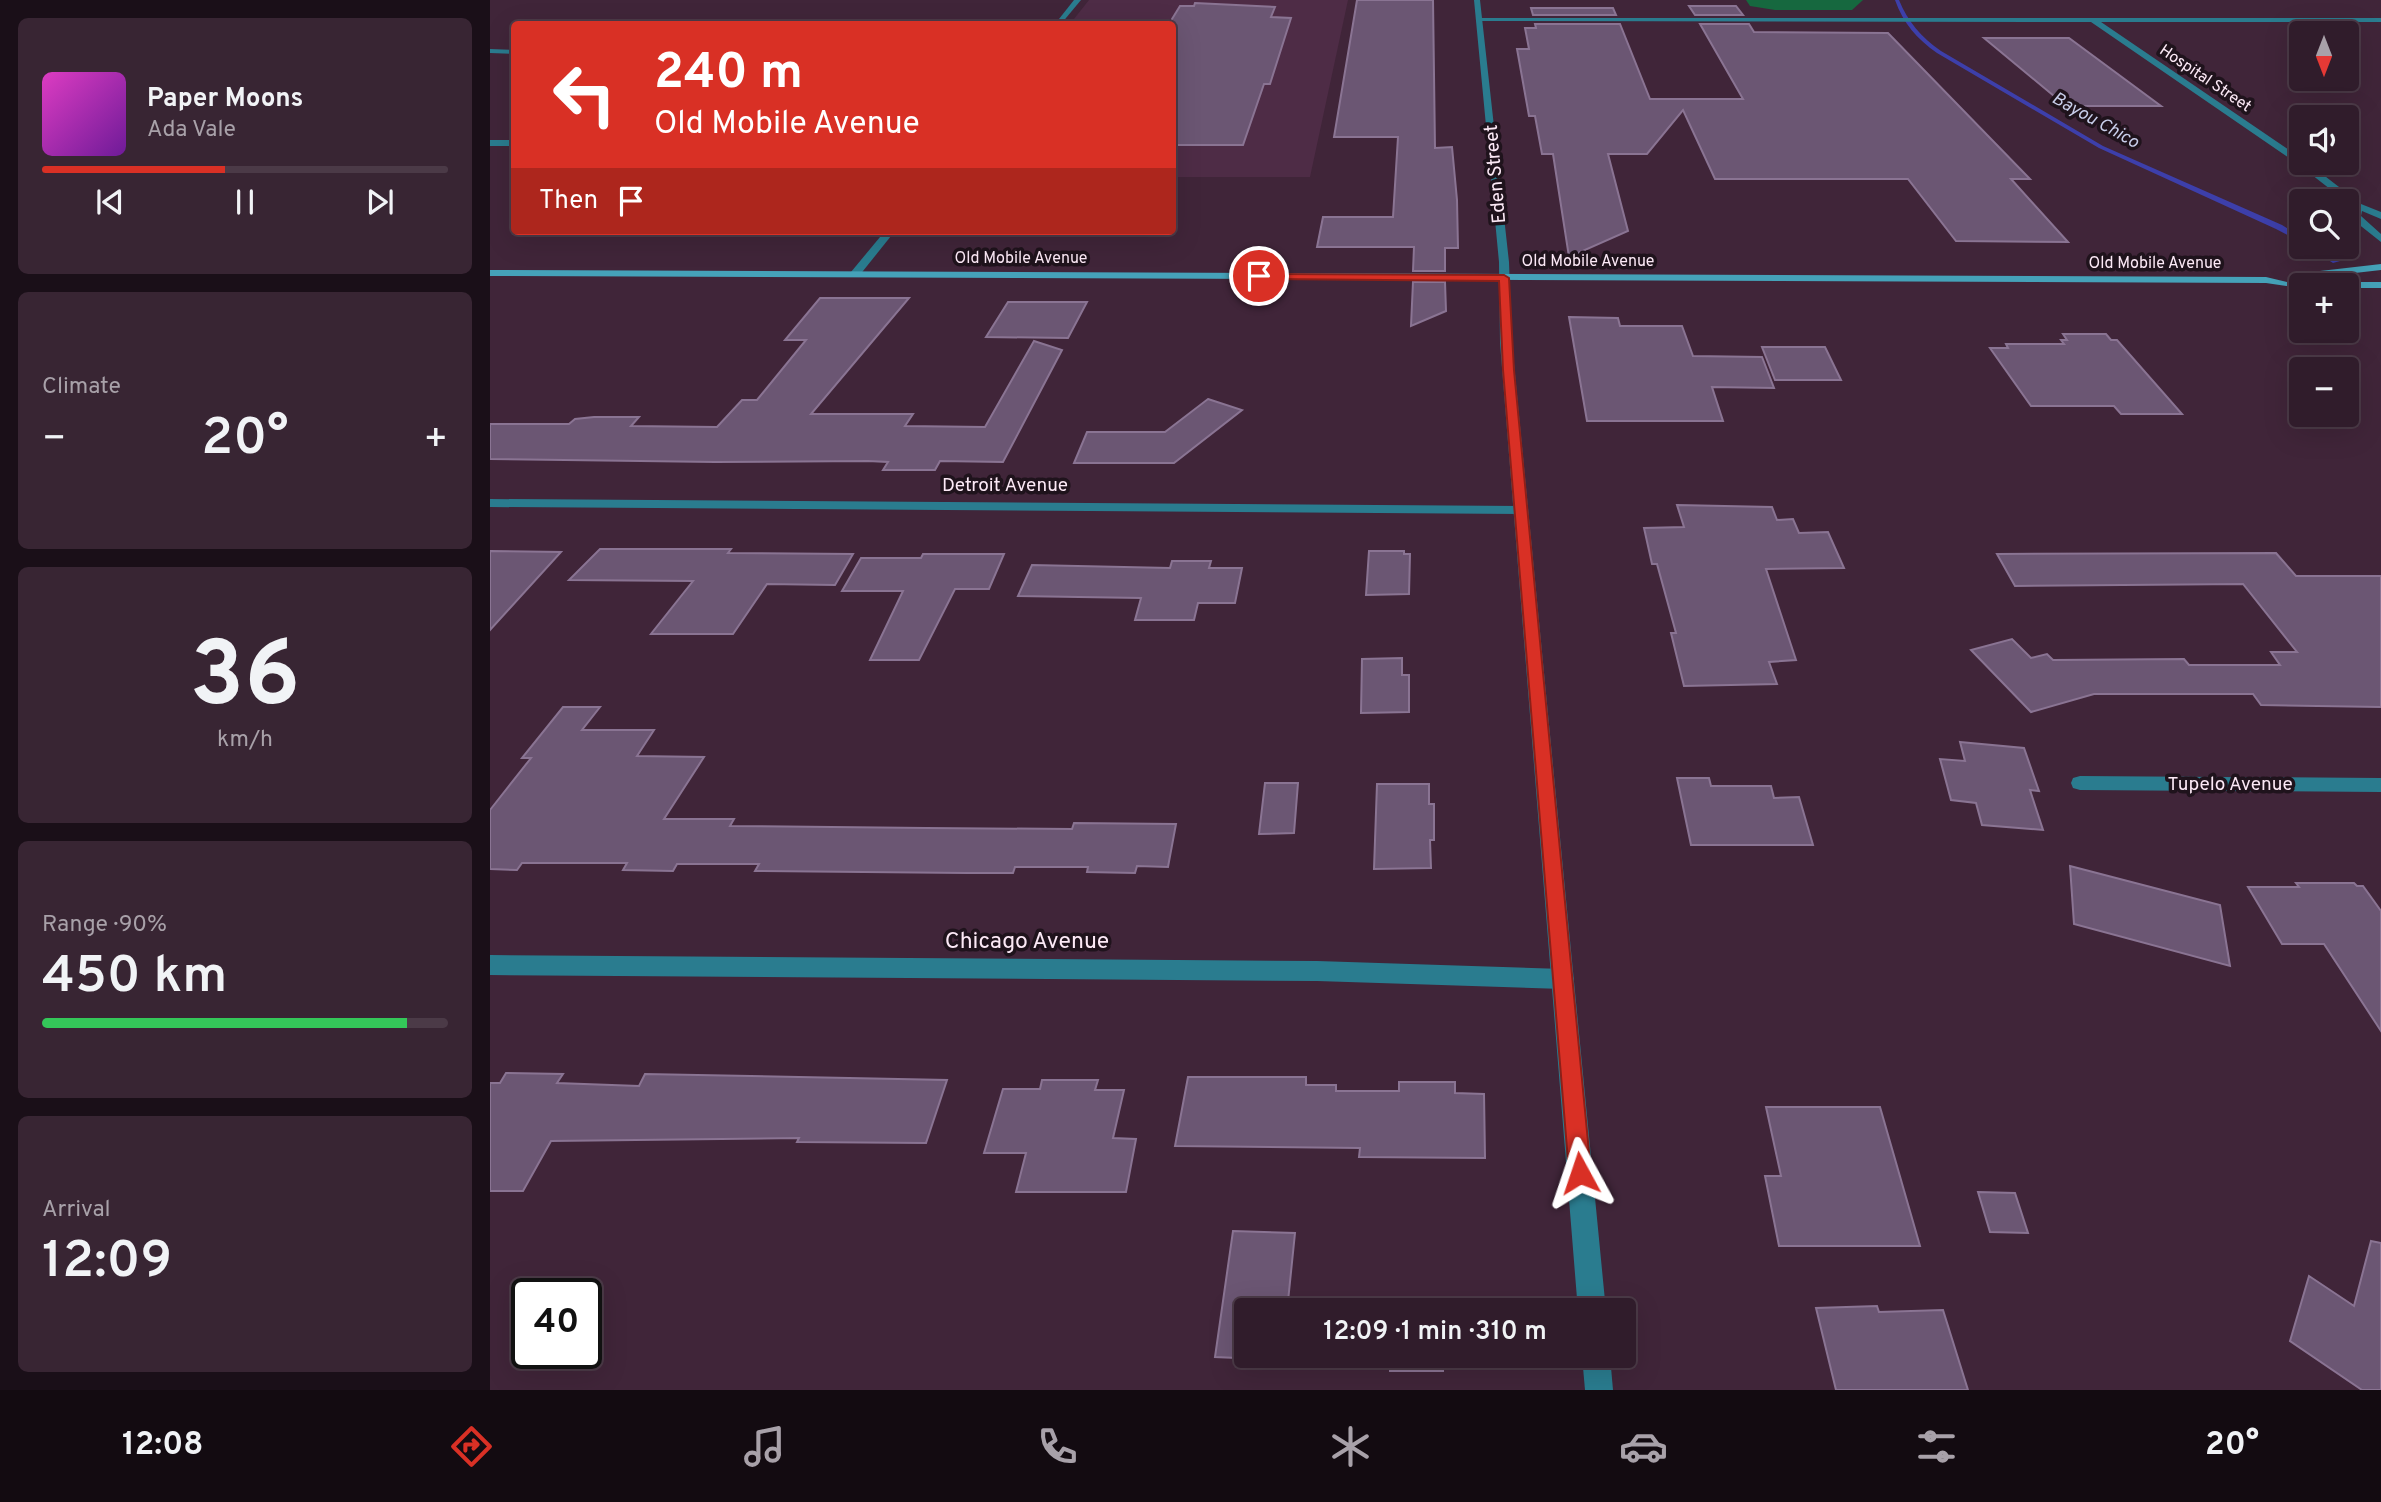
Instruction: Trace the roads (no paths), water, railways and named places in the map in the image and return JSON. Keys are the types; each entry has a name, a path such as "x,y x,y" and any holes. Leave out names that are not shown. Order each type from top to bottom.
{"main road":[{"name":"Old Mobile Avenue","path":"2266,280 2273,275 2340,273 2381,267"},
{"name":"Old Mobile Avenue","path":"490,273 2266,280 2287,285 2381,285"}],"street":[{"path":"1060,21 1078,0"},
{"name":"Eden Street","path":"1477,0 1504,278 1504,315 1591,1298"},
{"path":"1480,20 2381,20"},
{"name":"Hospital Street","path":"2093,20 2289,154"},
{"path":"490,51 511,51"},
{"path":"490,142 511,143"},
{"name":"Hospital Street","path":"2318,175 2336,189"},
{"name":"Hospital Street","path":"2359,206 2381,216"},
{"name":"Hospital Street","path":"2359,220 2381,239"},
{"path":"855,274 887,235"},
{"name":"Detroit Avenue","path":"490,503 1521,510"},
{"name":"Tupelo Avenue","path":"2080,783 2381,785"},
{"name":"Chicago Avenue","path":"490,965 1317,971 1563,979"},
{"path":"1598,1368 1600,1390"}],"waterway":[{"name":"Bayou Chico","path":"1897,0 1910,27 1939,52 2101,147 2289,233"}]}
